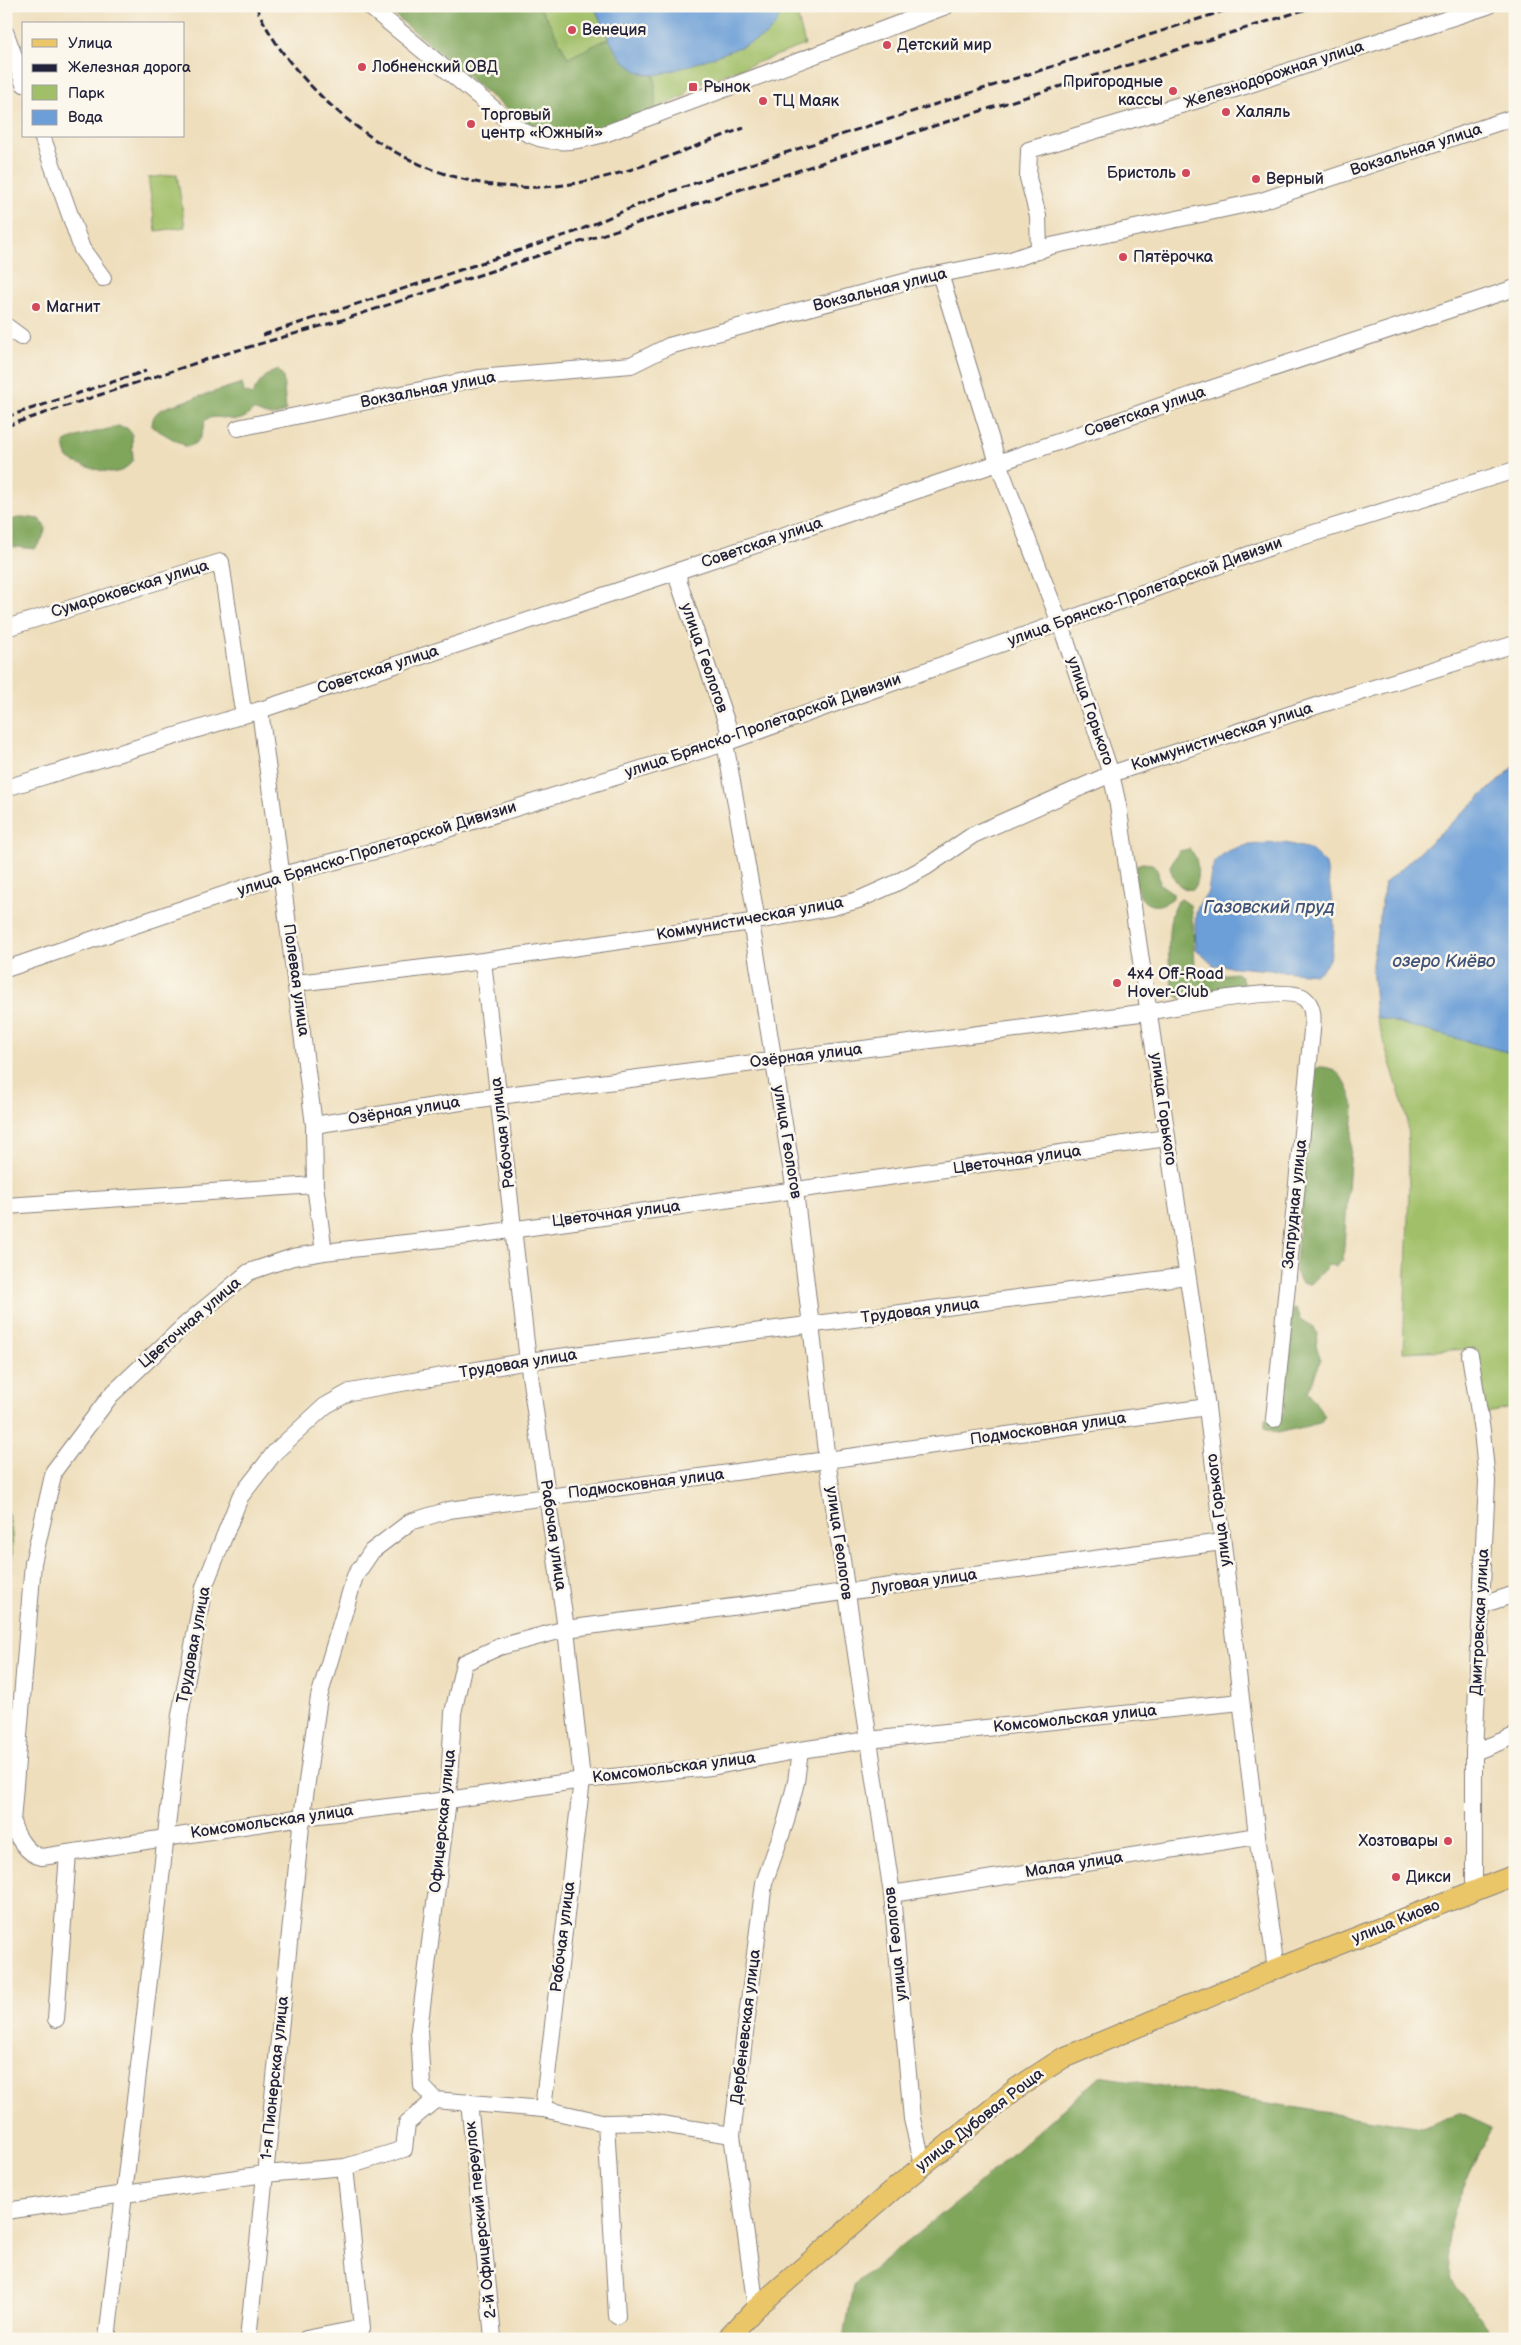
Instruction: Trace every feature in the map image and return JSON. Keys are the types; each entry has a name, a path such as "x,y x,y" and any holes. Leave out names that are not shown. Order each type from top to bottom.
{"main road":[{"name":"улица Киово","path":"1276,1969 1515,1875"},
{"name":"улица Дубовая Роща","path":"727,2339 756,2308 923,2165 1017,2088 1063,2058 1276,1969"}],"street":[{"path":"369,6 517,128 544,141 557,142 595,137 782,69 825,50 946,6"},
{"name":"Железнодорожная улица","path":"1038,251 1038,216 1028,178 1029,150 1248,85 1488,6"},
{"path":"6,34 22,78"},
{"name":"Вокзальная улица","path":"238,428 479,378 630,365 669,346 940,274 1011,260 1038,251 1261,200 1515,117"},
{"path":"43,138 82,248 103,278"},
{"name":"улица Горького","path":"940,274 998,463 1060,623 1111,774 1128,863 1148,1012 1207,1407 1257,1836 1276,1969"},
{"name":"Советская улица","path":"6,788 254,711 678,571 1192,395 1515,288"},
{"path":"6,326 14,340"},
{"name":"улица Брянско-Пролетарской Дивизии","path":"6,969 282,875 386,848 725,743 1276,545 1515,470"},
{"name":"Сумароковская улица","path":"6,628 220,562 242,705 254,711"},
{"name":"улица Геологов","path":"678,571 679,583 729,730 725,743 795,1191 827,1460 892,1894 912,2119 923,2165"},
{"name":"Коммунистическая улица","path":"297,983 483,961 754,921 829,908 858,900 926,867 973,835 1111,774 1300,711 1515,644"},
{"name":"Полевая улица","path":"254,711 282,875 297,983 314,1125 316,1185 324,1252"},
{"name":"Рабочая улица","path":"483,961 528,1361 566,1629 582,1780 543,2109"},
{"name":"Озёрная улица","path":"314,1125 499,1096 1148,1012 1270,994 1298,994"},
{"name":"Запрудная улица","path":"1274,1419 1313,1014 1310,1003 1298,994"},
{"name":"Цветочная улица","path":"68,1853 42,1857 32,1855 14,1831 12,1822 33,1563 54,1471 111,1395 186,1324 249,1272 293,1258 324,1252 460,1237 1167,1138"},
{"path":"6,1206 316,1185"},
{"name":"Трудовая улица","path":"167,1837 180,1715 204,1587 240,1497 275,1452 325,1406 350,1392 528,1361 1187,1276"},
{"name":"Дмитровская улица","path":"1470,1355 1482,1431 1487,1481 1474,1752 1474,1891"},
{"name":"Подмосковная улица","path":"302,1818 319,1697 355,1576 372,1551 410,1522 449,1510 1207,1407"},
{"name":"Луговая улица","path":"566,1629 1222,1542"},
{"path":"1482,1605 1515,1594"},
{"name":"Офицерская улица","path":"435,2100 422,2086 419,2030 448,1800 453,1713 464,1663 499,1647 566,1629"},
{"name":"Комсомольская улица","path":"68,1853 167,1837 448,1800 582,1780 712,1767 800,1750 868,1740 1241,1702"},
{"path":"1474,1752 1515,1736"},
{"name":"Дербеневская улица","path":"756,2308 732,2136 764,1883 786,1821 796,1782 800,1750"},
{"name":"1-я Пионерская улица","path":"248,2339 302,1818"},
{"name":"Малая улица","path":"892,1894 1257,1836"},
{"path":"107,2339 122,2196 167,1837"},
{"path":"56,2020 68,1853"},
{"path":"6,2211 122,2196 265,2174 345,2166 404,2148 407,2123 435,2100 543,2109 606,2123 648,2122 732,2136"},
{"name":"2-й Офицерский переулок","path":"468,2102 492,2337"},
{"path":"606,2123 617,2316"},
{"path":"306,2339 362,2328 345,2166"}],"green space":[{"path":"384,6 795,6 805,45 688,88 686,95 655,110"},
{"path":"384,6 538,6 547,18 568,58 609,38 627,63 640,71 655,76 655,110 583,133 554,135 540,132 524,124"},
{"path":"177,174 185,227 156,231 148,178"},
{"path":"278,370 283,377 286,410 278,415 270,416 253,410 241,419 235,420 218,417 205,420 202,433 196,443 187,447 152,427 157,412 163,409 242,383 244,392 252,395 265,377"},
{"path":"118,426 127,428 132,434 133,461 124,469 113,472 99,470 84,466 68,458 64,443 76,437"},
{"path":"23,517 39,519 46,528 42,539 35,549 6,546 6,521"},
{"path":"1515,766 1515,1407 1487,1413 1476,1349 1403,1352 1409,1190 1407,1118 1376,1017 1373,970 1385,883"},
{"path":"1189,849 1195,857 1198,868 1194,889 1181,886 1173,875 1170,866 1179,851"},
{"path":"1142,863 1152,864 1157,868 1160,884 1173,893 1173,898 1163,904 1155,905 1148,904 1142,899 1138,892 1135,875 1137,865"},
{"path":"1181,899 1190,905 1195,968 1209,976 1236,973 1241,976 1246,990 1180,998 1175,995 1170,975 1169,929 1175,905"},
{"path":"1320,1067 1333,1070 1339,1074 1347,1085 1354,1106 1343,1260 1336,1266 1329,1265 1310,1284 1302,1283 1295,1272 1313,1070"},
{"path":"1296,1309 1300,1319 1314,1328 1318,1334 1316,1345 1321,1360 1308,1392 1325,1416 1320,1423 1278,1433 1265,1428 1265,1419 1271,1416 1279,1416 1284,1412 1283,1390 1293,1310"},
{"path":"6,1509 11,1529 12,1550 6,1592"},
{"path":"1100,2076 1422,2128 1459,2113 1492,2128 1458,2200 1452,2220 1448,2258 1454,2283 1488,2328 1487,2339 844,2339 853,2285 972,2190"}],"water":[{"path":"594,6 782,6 780,15 772,29 759,39 692,64 654,75 642,73 633,68 618,54"},
{"name":"озеро Киёво","path":"1515,766 1515,1056 1507,1052 1376,1017 1372,964 1385,883"},
{"name":"Газовский пруд","path":"1285,843 1310,849 1326,864 1334,924 1331,954 1325,966 1316,974 1213,965 1196,949 1195,922 1198,907 1207,893 1214,864 1220,857 1237,848 1257,844"}],"railway":[{"path":"256,6 276,43 293,66 323,98 349,121 377,141 406,158 437,171 469,181 502,186 536,187 593,180 637,168 744,128"},
{"path":"263,335 575,232 659,196 723,173 1239,6"},
{"path":"6,426 211,358 342,320 949,121 1317,6"},
{"path":"6,417 146,371"}],"place":[{"name":"Венеция","path":"572,30"},
{"name":"Детский мир","path":"887,45"},
{"name":"Лобненский ОВД","path":"362,67"},
{"name":"Рынок","path":"693,87"},
{"name":"Пригородные кассы","path":"1173,91"},
{"name":"ТЦ Маяк","path":"763,101"},
{"name":"Халяль","path":"1226,112"},
{"name":"Торговый центр «Южный»","path":"471,124"},
{"name":"Бристоль","path":"1186,173"},
{"name":"Верный","path":"1256,179"},
{"name":"Пятёрочка","path":"1123,257"},
{"name":"Магнит","path":"36,307"},
{"name":"4x4 Off-Road Hover-Club","path":"1117,983"},
{"name":"Хозтовары","path":"1448,1841"},
{"name":"Дикси","path":"1396,1877"}]}
